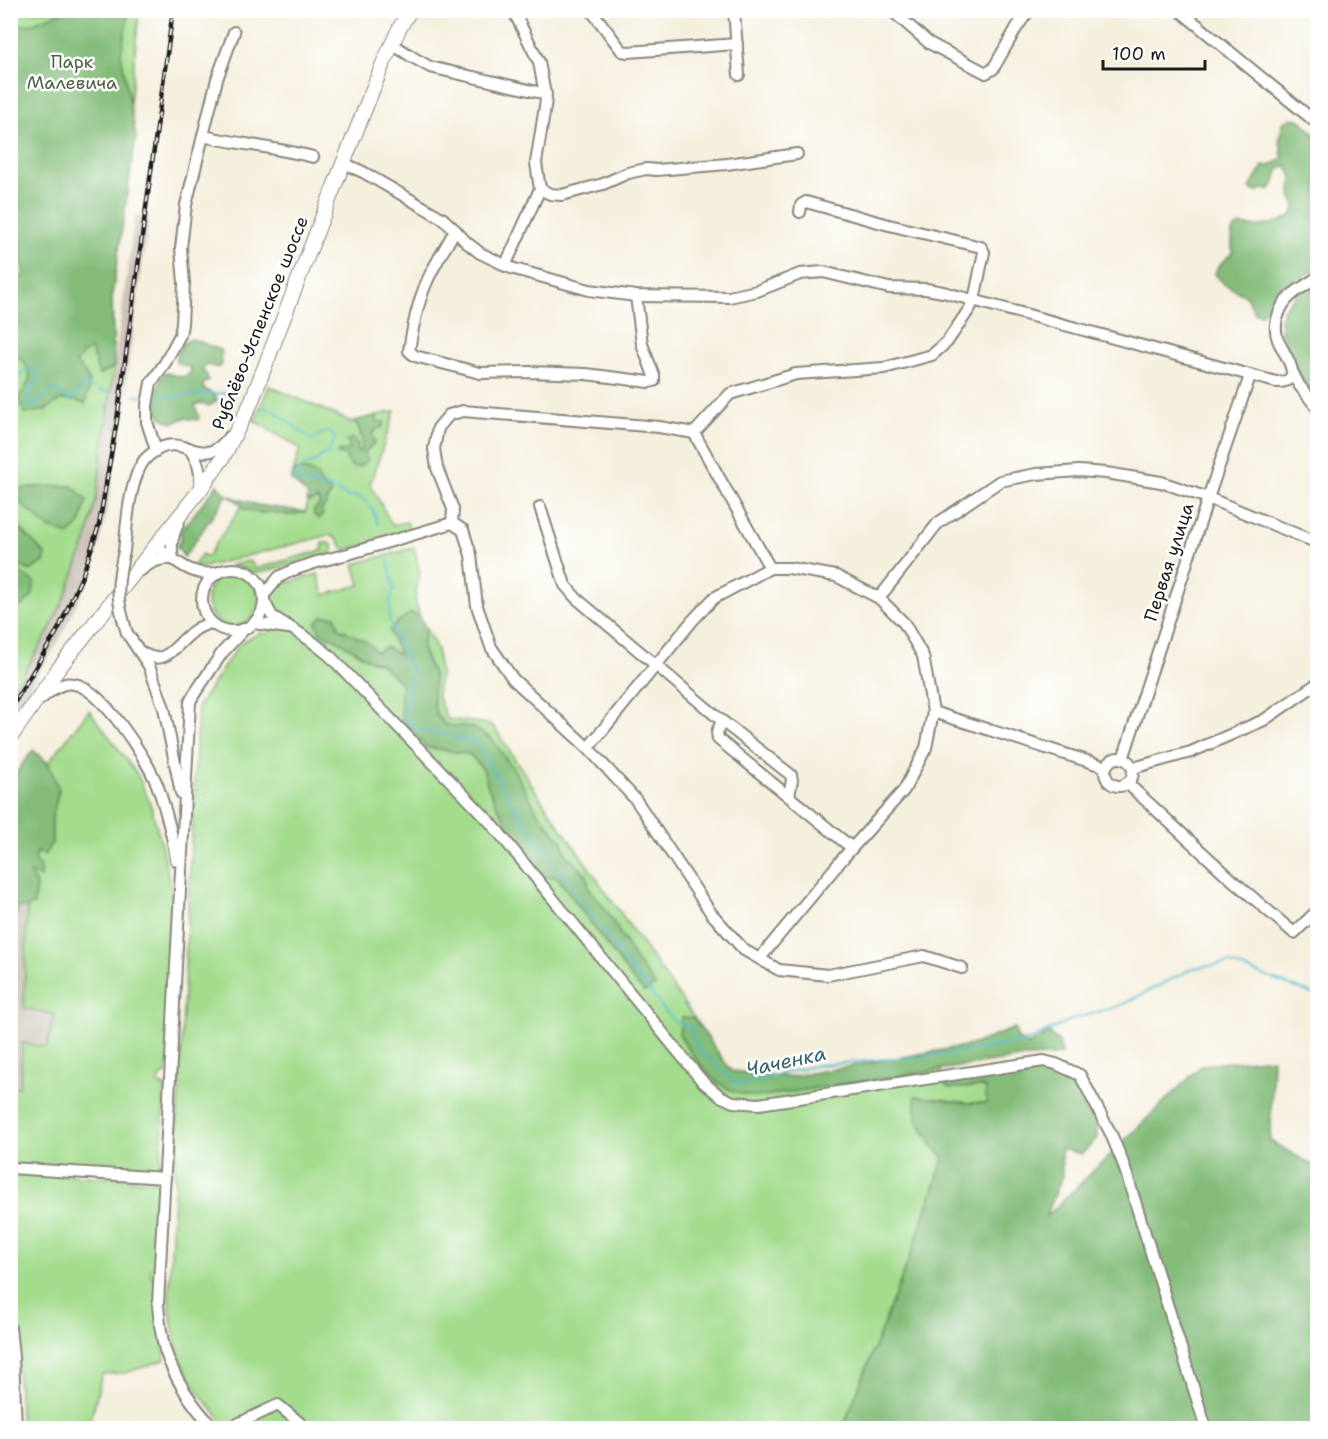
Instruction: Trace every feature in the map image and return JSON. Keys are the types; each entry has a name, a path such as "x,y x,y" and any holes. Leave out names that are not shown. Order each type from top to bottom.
{"main road":[{"name":"Рублёво-Успенское шоссе","path":"10,738 59,668 187,507 222,459 244,418 382,66 410,10"}],"street":[{"path":"505,266 540,189 536,163 546,93 539,62 513,10"},
{"path":"591,10 622,51 737,44"},
{"path":"734,10 739,75"},
{"path":"891,10 929,43 986,73 993,69 1029,10"},
{"path":"1179,10 1317,124"},
{"path":"156,450 147,422 151,383 176,344 183,324 182,242 186,205 217,79 234,32"},
{"path":"392,44 430,67 546,93"},
{"path":"203,136 313,157"},
{"path":"540,189 550,194 562,195 646,169 727,164 797,154"},
{"path":"343,163 363,172 442,218 475,250 505,266 589,290 636,296 737,296 757,291 800,274 823,272 889,288 935,290 1276,382 1284,382 1293,373"},
{"path":"694,434 730,394 796,374 884,368 932,355 947,342 974,300 984,252 981,247 888,225 806,202 801,205 800,212"},
{"path":"456,230 423,290 409,351 415,356 480,373 586,374 654,381 642,344 636,296"},
{"path":"1317,277 1287,298 1275,327 1277,338 1299,385 1317,409"},
{"name":"Первая улица","path":"1123,759 1250,376"},
{"path":"452,523 453,509 437,468 434,449 438,428 449,415 463,411 659,427 694,434 770,568"},
{"path":"184,811 165,708 149,666 127,633 119,609 118,578 132,494 140,468 147,457 164,446 172,445 204,452 214,451 225,442 244,418"},
{"path":"189,448 199,466 200,490"},
{"path":"879,598 938,523 1000,481 1036,474 1079,471 1161,482 1208,498 1317,543"},
{"path":"173,559 171,544 173,536 187,507"},
{"path":"540,507 564,585 576,598 656,666 791,775 789,796"},
{"path":"155,546 193,572 207,574 240,570 266,578 279,577 317,562 452,523"},
{"path":"452,523 463,531 471,555 477,606 491,647 513,679 588,748 636,800 711,913 744,950 779,970 828,975 924,956 962,968"},
{"path":"123,588 152,562 165,558 173,559"},
{"path":"588,748 693,620 714,598 770,568 789,568 836,576 879,598 904,623 923,656 933,712 927,748 904,790 760,958"},
{"path":"191,633 200,615 205,587 222,571"},
{"path":"193,572 199,585 205,614 221,638 222,653"},
{"path":"251,575 260,584 272,616 310,640 329,656 491,823 703,1082 720,1096 733,1102 759,1104 1044,1061 1080,1075 1112,1134 1123,1163 1206,1428"},
{"path":"214,1428 200,1412 177,1377 165,1349 158,1304 190,702 222,653 254,623 261,613 264,598 279,577"},
{"path":"254,623 291,628"},
{"path":"139,650 148,657 166,656 200,626 213,624 220,629 232,632 244,630"},
{"path":"30,709 46,694 59,686 72,683 92,693 114,717 156,781 175,844 180,896"},
{"path":"1132,768 1191,752 1264,720 1317,683"},
{"path":"933,712 1106,766"},
{"path":"722,721 717,732 718,739 852,848"},
{"path":"1123,759 1132,768 1133,775 1127,783 1118,786 1109,782 1106,777 1106,766 1113,760 1123,759"},
{"path":"1127,783 1294,933 1317,910"},
{"path":"10,1168 165,1178"},
{"path":"10,1328 16,1428"},
{"path":"229,1428 278,1405 306,1428"}],"shaded area":[{"path":"135,215 149,217 110,495 100,543 89,578 61,637 11,717 10,694 48,633 87,539 96,500"},
{"path":"18,907 27,907 24,1008 54,1014 47,1047 20,1087 11,1087 11,931"}],"green space":[{"name":"Парк Малевича","path":"66,10 129,11 121,54 136,136 112,295 114,367 99,375 91,349 76,363 89,382 85,404 60,400 46,410 26,414 18,399 28,383 30,374 20,357 10,370 11,267 18,279 26,275 21,249 11,251 11,26 31,24"},
{"name":"Парк Малевича","path":"11,11 139,11 102,373 114,367 96,500 87,539 65,597 48,633 11,694 11,600 14,605 18,572 21,566 17,526 11,524","holes":["72,486 28,509 17,500 14,490 31,487"]},
{"path":"1293,118 1300,120 1317,136 1317,269 1280,292 1261,314 1255,313 1246,296 1224,284 1215,274 1232,253 1232,232 1236,227 1278,222 1286,219 1295,209 1291,193 1292,180 1286,166 1280,168 1274,185 1268,190 1262,189 1256,192 1250,189 1263,166 1270,166 1282,159 1279,140 1282,123"},
{"path":"1317,283 1317,399 1298,375 1282,335 1280,320 1284,309 1295,296"},
{"path":"192,339 221,350 222,364 219,368 207,365 201,369 209,381 203,384 203,388 213,394 217,400 208,406 201,403 195,405 198,420 184,418 173,423 160,417 156,407 159,397 157,390 163,373 182,377 189,374 191,370 189,367 179,364 176,359 182,345"},
{"path":"269,386 357,424 362,438 361,452 349,445 350,451 338,453 346,456 364,453 375,442 372,434 384,422 376,422 377,415 395,411 370,484 392,525 407,522 410,532 346,550 338,540 329,535 200,568 196,567 195,564 202,554 207,557 242,505 261,513 289,515 306,512 307,500 310,502 317,498 320,504 314,510 314,515 321,510 331,494 314,473 308,470 294,470 300,448 254,421"},
{"path":"377,415 377,422 385,422 382,428 376,429 372,434 375,442 364,453 368,460 361,466 353,467 346,456 338,454 341,451 350,450 346,442 352,438 358,444 357,450 361,452 360,430 357,424 350,422"},
{"path":"294,470 312,472 330,491 331,494 321,510 323,514 319,519 314,515 314,510 320,504 318,499 310,502 307,500 308,495 291,480"},
{"path":"217,485 227,495 184,557 176,546 181,540 180,532"},
{"path":"72,486 87,500 80,524 68,535 49,528 17,500 13,490 31,487"},
{"path":"227,495 257,505 306,512 289,515 261,513 244,509 242,505"},
{"path":"11,524 17,525 46,555 44,562 30,571 21,566 18,571 34,582 33,595 22,606 14,605 11,600"},
{"path":"322,543 332,545 331,554 259,573 229,566 248,561 255,569 323,550"},
{"path":"414,548 420,572 415,599 420,617 411,614 402,656 377,652 339,628 316,623 321,634 336,639 369,660 380,663 402,683 401,718 426,747 469,754 484,770 488,787 518,846 545,877 557,877 633,980 655,986 589,888 587,875 566,855 563,842 538,813 516,773 492,739 472,727 445,725 436,715 433,697 434,676 422,649 426,629 437,649 440,675 437,695 447,719 489,724 494,727 539,796 694,1018 682,1018 679,1034 756,1097 941,1070 942,1082 949,1088 985,1087 988,1103 967,1103 915,1096 932,1145 944,1158 914,1246 843,1428 229,1428 191,1381 175,1342 169,1295 198,706 239,644 259,633 268,634 274,614 266,595 283,578 290,582 318,574 324,595 360,585 354,564"},
{"path":"228,574 238,574 252,581 259,600 252,619 238,626 228,626 218,622 211,615 207,605 207,595 211,585 218,578"},
{"path":"411,613 420,617 426,629 422,649 434,677 433,697 436,714 445,725 472,727 492,739 516,773 538,813 563,842 566,855 587,875 589,888 655,986 644,992 557,877 545,877 518,846 488,787 483,769 469,754 426,747 401,718 401,683 380,663 369,660 336,639 321,634 316,623 322,616 335,616 339,628 369,643 376,652 386,647 400,655 389,631"},
{"path":"89,710 137,774 150,803 172,891 171,899 176,904 167,1073 159,1078 158,1084 165,1087 160,1173 11,1165 10,1087 20,1087 22,1043 47,1047 54,1014 24,1008 27,907 34,905 29,872 39,876 35,861 37,851 52,843 52,818 59,789 48,763"},
{"path":"33,750 48,763 59,789 52,818 52,843 44,855 37,852 35,861 40,868 40,877 30,873 36,885 34,905 18,907 11,931 11,779"},
{"path":"682,1017 694,1018 731,1071 788,1077 971,1045 1015,1028 1017,1038 1028,1045 1049,1033 1059,1042 1062,1054 1026,1057 756,1097 725,1087 709,1075 695,1059 679,1034"},
{"path":"1273,1058 1270,1141 1317,1166 1317,1428 843,1428 914,1246 944,1158 932,1145 917,1118 915,1096 967,1103 987,1103 985,1087 949,1088 942,1082 977,1075 1031,1071 1064,1075 1079,1085 1097,1121 1097,1138 1082,1154 1061,1149 1062,1176 1046,1217 1202,1065"},
{"path":"10,1171 156,1181 161,1185 157,1267 151,1270 151,1275 155,1279 165,1360 125,1373 102,1374 89,1428 21,1428 10,1285"}],"waterway":[{"name":"Чаченка","path":"10,357 12,364 10,365"},
{"name":"Чаченка","path":"10,380 31,368 36,370 35,385 26,401 26,406 36,404 52,391 56,390 69,400 75,397 82,384 93,388"},
{"name":"Чаченка","path":"99,390 111,393"},
{"name":"Чаченка","path":"152,397 226,393 234,396"},
{"name":"Чаченка","path":"134,396 146,397"},
{"name":"Чаченка","path":"262,407 276,412 312,440 328,431 332,434 335,440 329,448 329,453 319,457 316,462 305,465 295,478 299,483 328,487 349,497 360,497 372,508 378,524"},
{"name":"Чаченка","path":"388,559 394,590 391,595 389,620 412,672 404,712 413,728 475,742 526,825 632,971 675,1022 690,1026 697,1048 737,1084 819,1065 947,1054 1028,1041 1073,1019 1119,1006 1193,968 1229,963 1318,996"}],"railway":[{"path":"10,710 59,628 83,574 99,525 117,420 173,10"}]}
